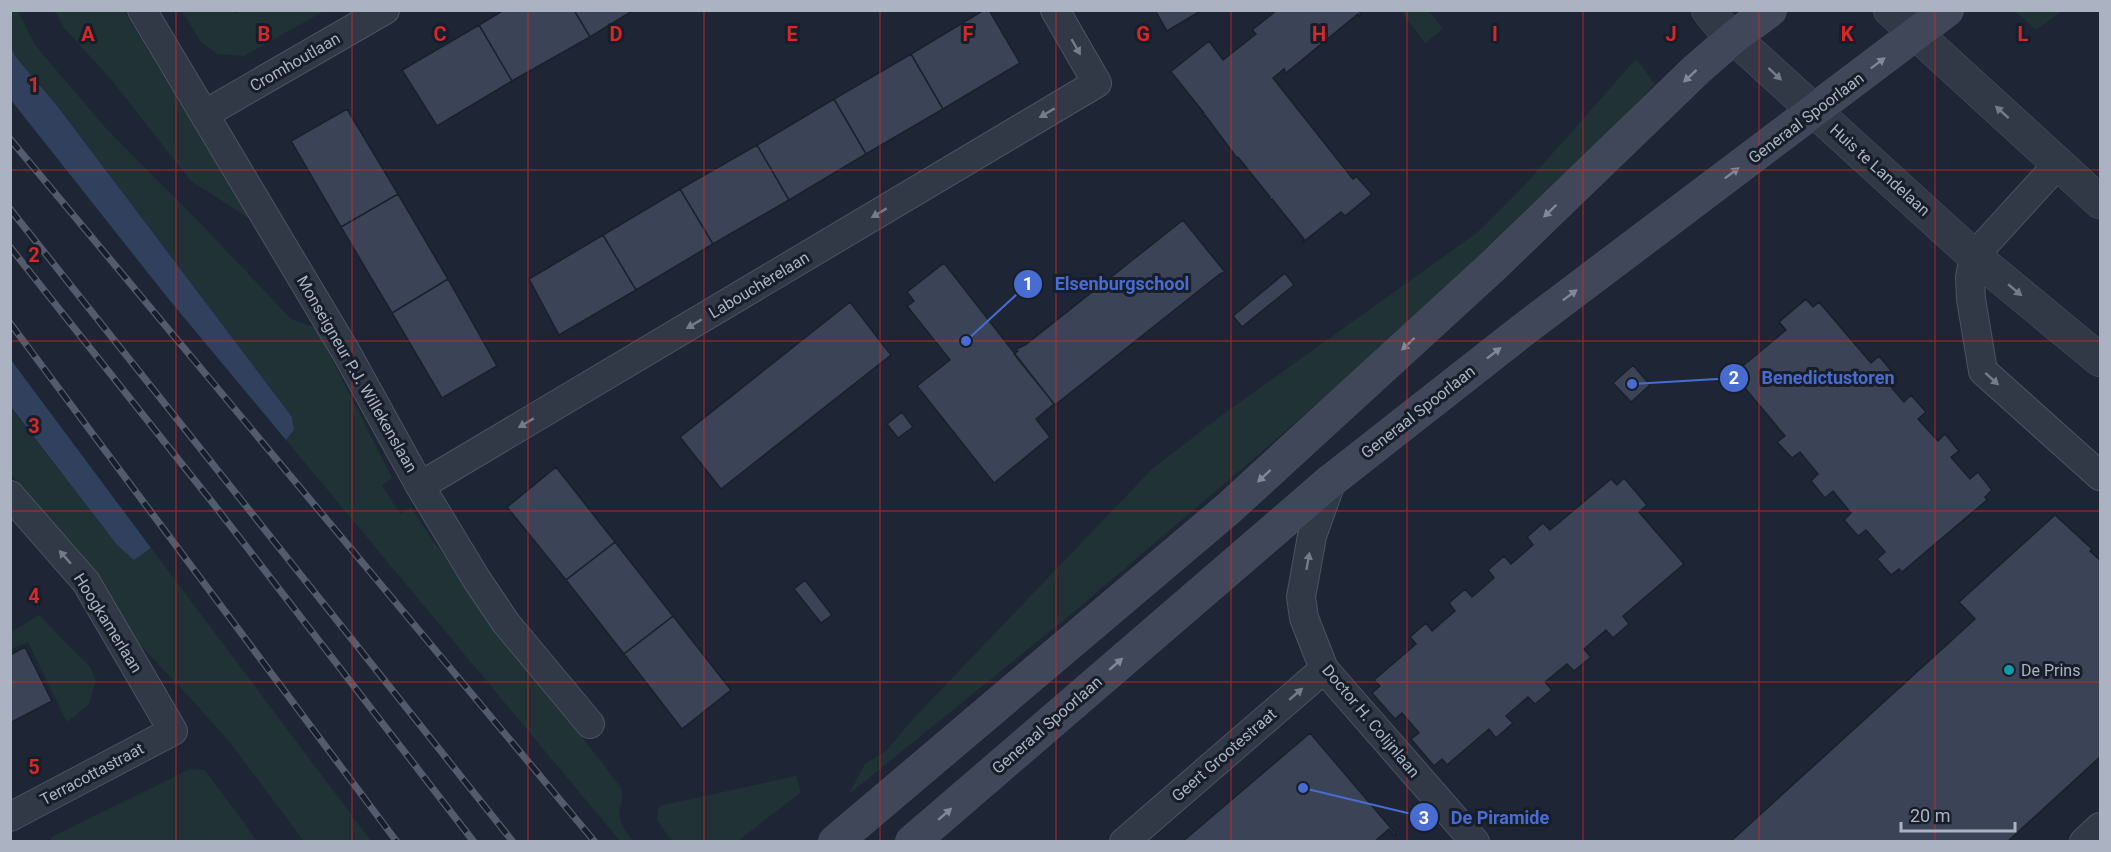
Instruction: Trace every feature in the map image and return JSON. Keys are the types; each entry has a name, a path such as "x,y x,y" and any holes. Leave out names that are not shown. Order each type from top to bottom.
{"main road":[{"path":"835,842 1229,508 1493,266 1678,86 1734,37 1770,10"},
{"name":"Generaal Spoorlaan","path":"912,842 1332,480 1523,330 1947,10"}],"street":[{"name":"Monseigneur P.J. Willekenslaan","path":"142,10 346,352 420,486 477,580 506,623 590,724"},
{"name":"Cromhoutlaan","path":"206,114 385,10"},
{"name":"Labouchèrelaan","path":"420,486 1097,83 1055,10"},
{"name":"Huis te Landelaan","path":"1708,10 1734,37 1974,256 2100,360"},
{"path":"1890,10 2100,201"},
{"path":"2058,164 1974,256 1970,277 1971,299 1983,371 2100,476"},
{"name":"Doctor H. Colijnlaan","path":"1332,480 1312,536 1301,597 1304,618 1324,669 1474,842"},
{"name":"Hoogkamerlaan","path":"10,495 86,582 173,731"},
{"name":"Geert Grootestraat","path":"1124,842 1324,669"},
{"name":"Terracottastraat","path":"10,818 173,731"},
{"path":"2084,842 2100,827"}],"shaded area":[{"path":"243,10 324,11 244,56 218,54 201,42 182,11 233,11 236,14"},
{"path":"11,11 18,11 35,45 102,124 291,319 316,328 392,478 382,485 400,514 411,507 430,537 621,788 621,822 633,841 620,841 286,440 294,430 292,417 58,107 15,56 11,47"},
{"path":"55,11 124,11 250,219 191,181 110,78 64,28"},
{"path":"1401,11 1429,11 1443,29 1425,43"},
{"path":"2015,11 2062,11 2036,30"},
{"path":"1636,59 1655,84 1603,138 1382,349 1075,611 849,794 865,764 887,750 913,719 1152,469 1222,415 1478,232 1522,188"},
{"path":"10,407 117,545 134,559 151,548 371,841 304,841 232,745 140,645 95,574 11,474"},
{"path":"39,615 90,667 96,680 89,704 67,722 28,642 11,649 11,632"},
{"path":"190,769 205,770 257,841 52,842 50,838"},
{"path":"796,776 801,792 738,841 672,841 657,820 659,806"}],"water":[{"path":"11,47 15,56 58,107 292,417 294,430 286,440 167,297 11,100"},
{"path":"11,360 151,548 134,560 117,545 11,407"}],"building":[{"path":"504,10 574,10 590,37 512,81 479,25"},
{"path":"574,10 634,10 590,37"},
{"path":"984,10 989,10 1020,63 943,109 911,54"},
{"path":"1155,10 1199,10 1199,12 1167,31"},
{"path":"1277,10 1358,10 1361,14 1359,16 1358,14 1286,73 1284,69 1273,78 1353,179 1356,176 1372,194 1345,216 1341,212 1303,242 1304,239 1272,199 1270,200 1270,197 1202,114 1204,113 1172,73 1169,73 1209,41 1223,60 1256,34 1252,30"},
{"path":"479,25 512,81 437,126 402,70"},
{"path":"911,54 943,109 866,154 834,99"},
{"path":"834,99 866,154 789,200 757,145"},
{"path":"347,109 398,194 341,227 291,141"},
{"path":"757,145 789,200 713,244 680,189"},
{"path":"680,189 713,244 636,290 603,235"},
{"path":"398,194 448,279 392,313 341,227"},
{"path":"1183,220 1225,272 1055,405 1014,354 1018,351 1016,349 1025,345"},
{"path":"603,235 636,290 559,335 529,279"},
{"path":"944,263 1054,404 1036,419 1050,437 994,483 917,386 950,360 907,306 914,301 907,292"},
{"path":"1285,273 1294,285 1242,327 1233,316"},
{"path":"448,279 497,366 442,398 392,313"},
{"path":"1806,299 1813,307 1819,302 1871,363 1879,356 1893,373 1885,380 1904,402 1911,395 1926,412 1918,419 1938,441 1945,434 1959,451 1951,457 1970,479 1978,472 1992,490 1985,497 1987,500 1902,572 1899,569 1891,575 1877,559 1885,552 1866,530 1858,536 1844,520 1851,513 1833,491 1825,498 1811,481 1818,474 1800,452 1792,458 1777,442 1785,436 1733,374 1786,330 1779,322"},
{"path":"850,302 891,355 721,489 680,437"},
{"path":"1633,365 1650,385 1631,402 1613,383"},
{"path":"902,412 913,427 898,438 887,424"},
{"path":"556,467 615,542 566,580 507,507"},
{"path":"1624,478 1647,505 1639,512 1684,564 1623,616 1629,624 1613,638 1606,630 1584,649 1591,657 1574,671 1567,664 1545,682 1552,690 1535,704 1528,697 1506,716 1513,723 1496,738 1489,729 1447,765 1442,759 1434,766 1411,739 1419,733 1402,713 1395,719 1372,693 1380,686 1374,680 1416,644 1410,637 1426,623 1432,631 1455,611 1449,603 1465,589 1472,597 1494,578 1488,570 1504,556 1511,564 1533,545 1527,537 1543,523 1550,530 1611,479 1617,485"},
{"name":"De Prins","path":"2055,515 2092,549 2090,551 2100,560 2100,757 2007,842 1730,842 1975,619 1959,602"},
{"path":"615,542 673,616 624,654 566,580"},
{"path":"805,580 832,615 821,623 794,589"},
{"path":"673,616 731,690 682,729 624,654"},
{"path":"25,647 52,701 10,723 10,655"},
{"path":"1310,733 1396,834 1395,836 1389,829 1374,842 1182,842"}],"railway":[{"path":"10,139 595,842"},
{"path":"10,209 513,842"},
{"path":"10,247 212,502 474,842"},
{"path":"10,323 397,842"}],"place":[{"name":"Elsenburgschool","path":"966,341"},
{"name":"Benedictustoren","path":"1632,384"},
{"name":"De Prins","path":"2009,670"},
{"name":"De Piramide","path":"1303,788"}]}
